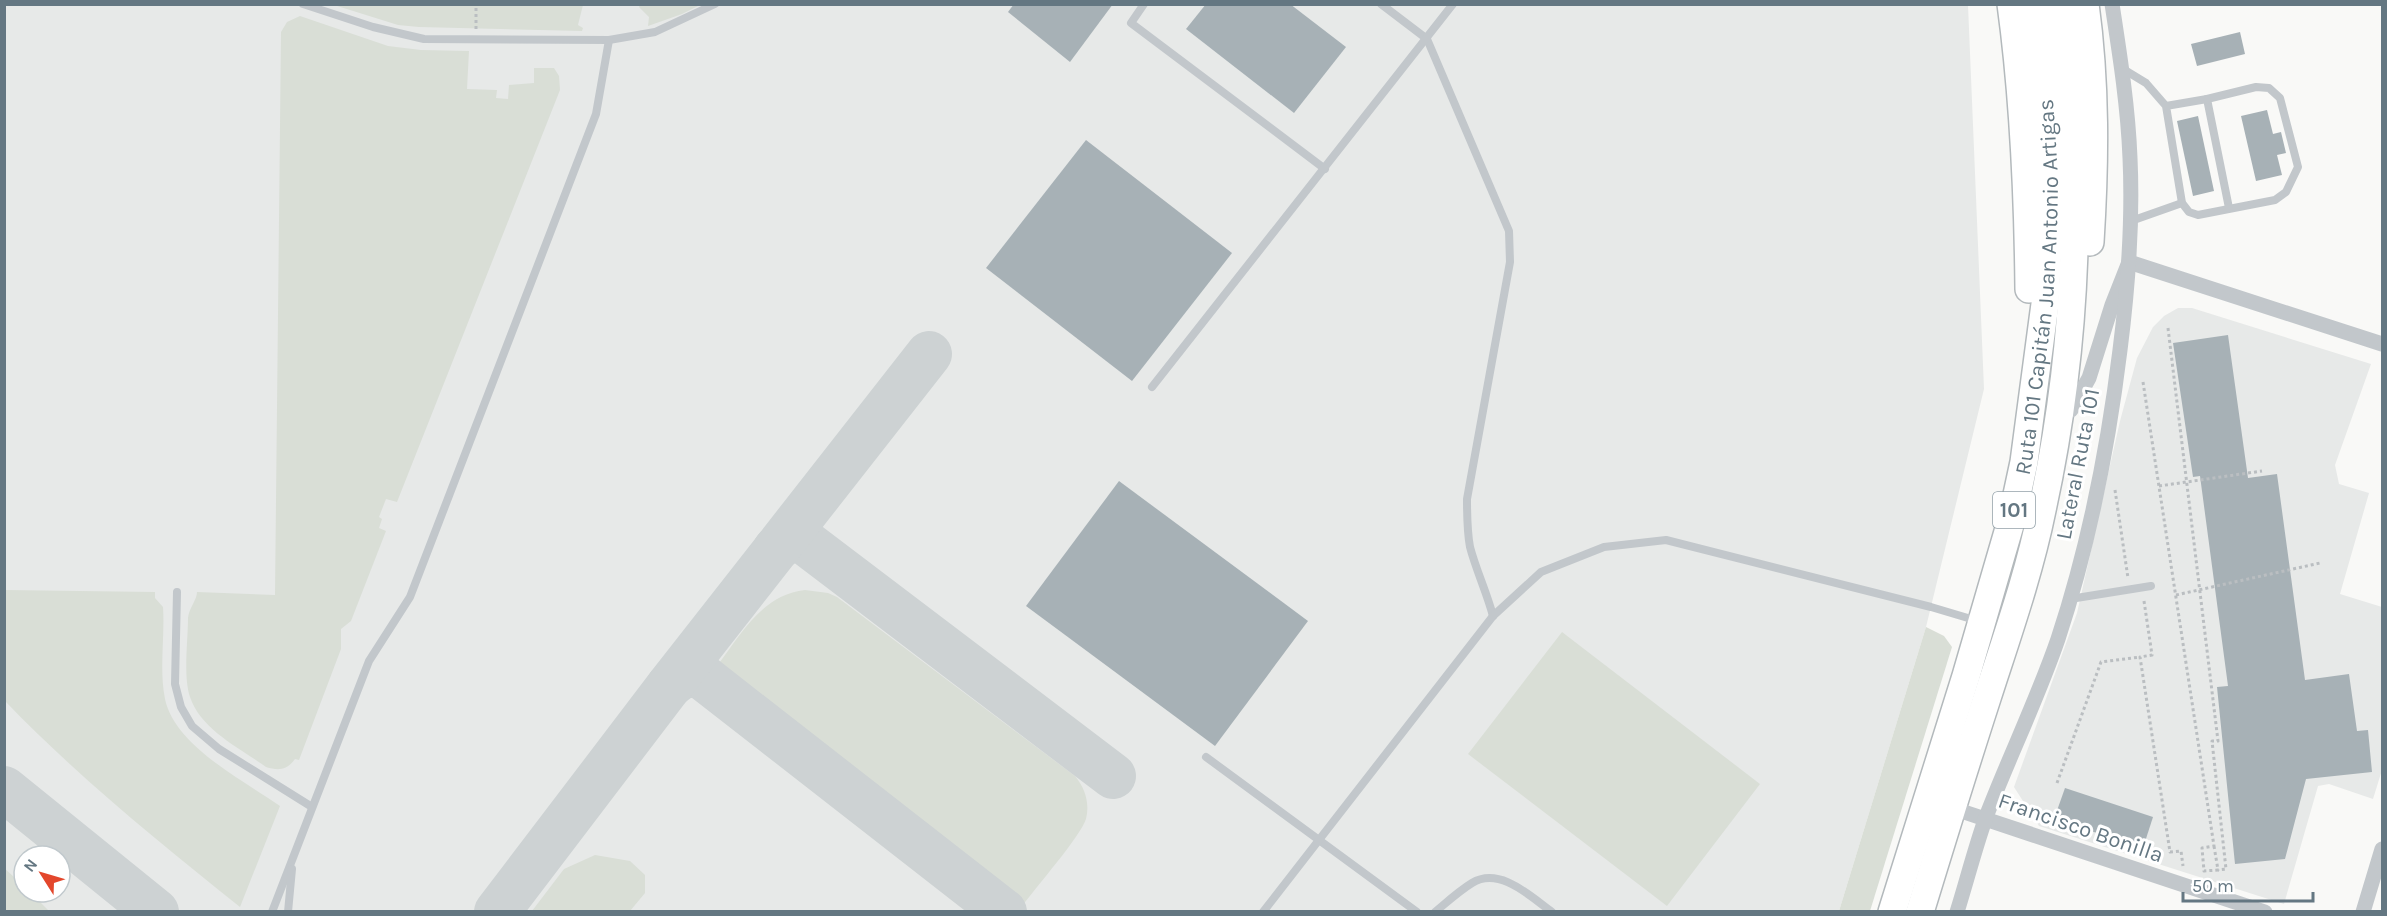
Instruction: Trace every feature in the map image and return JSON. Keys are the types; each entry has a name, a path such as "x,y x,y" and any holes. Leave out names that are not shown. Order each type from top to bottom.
{"highway":[{"path":"2011,4 2018,49 2025,153 2030,309 2041,339"},
{"name":"Ruta 101 Capitán Juan Antonio Artigas","path":"1892,912 1982,622 2012,518 2024,462 2045,304 2050,180 2045,103 2034,4"},
{"name":"Ruta 101 Capitán Juan Antonio Artigas","path":"1920,912 2018,602 2042,511 2066,371 2073,266 2074,183 2067,65 2059,4"},
{"path":"2054,445 2071,410 2085,319 2096,136 2092,50 2085,4"}],"street":[{"name":"Lateral Ruta 101","path":"1957,912 1986,818 2038,696 2070,599 2097,496 2112,416 2126,306 2131,221 2130,158 2122,68 2112,4"},
{"path":"2071,410 2089,378 2128,262 2382,344"},
{"name":"Francisco Bonilla","path":"1952,808 2265,912"},
{"path":"2363,912 2382,849"}],"lane":[{"path":"303,4 373,27 424,39 476,40 609,40 655,32 715,4"},
{"path":"1144,4 1131,23 1324,169"},
{"path":"1381,4 1427,39 1509,231 1510,261 1467,499 1467,526 1471,549 1493,616"},
{"path":"1152,387 1453,4"},
{"path":"272,912 369,661 410,597 596,114 609,40"},
{"path":"2122,68 2146,83 2166,106 2182,202 2189,212 2198,215 2276,200 2286,192 2298,167 2280,98 2269,88 2256,87 2166,106"},
{"path":"2207,99 2229,208"},
{"path":"2131,221 2182,202"},
{"path":"1263,912 1493,616 1541,572 1604,547 1666,540 1982,622"},
{"path":"2070,599 2151,586"},
{"path":"177,592 175,684 181,707 192,726 219,749 312,807"},
{"path":"1206,757 1318,840 1410,904 1417,912"},
{"path":"288,912 293,855"},
{"path":"1435,912 1474,881 1493,879 1513,884 1552,912"}],"path":[{"path":"476,4 476,40"},
{"path":"2168,328 2218,741 2212,741 2226,869 2204,872 2202,848 2214,846"},
{"path":"2143,382 2217,870"},
{"path":"2159,486 2262,471"},
{"path":"2115,489 2128,578 2133,578"},
{"path":"2176,595 2320,563"},
{"path":"2057,783 2101,662 2151,655 2144,601"},
{"path":"2140,657 2170,852 2181,851 2183,866"}],"shaded area":[{"path":"640,4 700,5 648,26 649,17 639,7"},
{"path":"5,5 1968,5 1984,389 1926,627 1839,911 5,912"},
{"path":"334,5 583,5 578,25 583,28 582,31 419,27 398,25"},
{"path":"300,16 388,46 421,50 469,51 467,89 497,90 496,98 508,99 509,85 534,83 534,68 554,68 559,76 560,90 397,502 386,499 379,517 382,519 379,528 386,531 351,621 341,629 341,649 299,760 295,759 286,767 275,769 266,767 222,737 203,719 195,709 190,697 186,658 188,618 197,592 275,595 281,32 287,22"},
{"path":"2178,308 2192,308 2371,364 2335,465 2339,484 2369,493 2340,594 2382,607 2382,770 2373,799 2329,784 2318,786 2284,904 2039,826 2014,787 2077,613 2120,421 2137,358 2153,327 2164,316"},
{"path":"5,590 155,592 155,598 163,607 163,688 171,716 196,747 280,806 240,907 90,782 5,701"},
{"path":"805,590 828,593 837,597 1079,781 1087,802 1086,819 1067,849 1023,905 716,667 753,618 764,608 790,593"},
{"path":"1926,627 1944,636 1952,647 1870,911 1839,911"},
{"path":"1562,632 1760,784 1667,906 1468,754"},
{"path":"595,855 630,861 645,875 645,893 630,911 532,911 564,869"},
{"path":"4,868 12,875 12,904 42,904 49,911 5,911"}],"building":[{"path":"1014,4 1113,4 1070,62 1008,12"},
{"path":"1206,4 1290,4 1346,47 1294,113 1186,29"},
{"path":"2240,32 2245,54 2197,66 2191,44"},
{"path":"2267,110 2273,134 2281,132 2286,153 2277,155 2282,175 2256,181 2241,116"},
{"path":"2198,116 2214,191 2193,196 2177,121"},
{"path":"1086,140 1232,253 1132,381 986,268"},
{"path":"2228,335 2248,478 2277,474 2305,680 2349,674 2357,731 2368,730 2372,772 2306,779 2285,859 2235,864 2217,687 2228,686 2200,476 2193,477 2173,343"},
{"path":"1119,481 1308,621 1215,746 1026,606"},
{"path":"2065,788 2153,817 2143,848 2054,819"}],"taxiway":[{"path":"497,912 669,686 929,354"},
{"path":"776,549 790,540 806,543 1113,776"},
{"path":"669,686 685,676 694,675 704,678 1004,912"},
{"path":"4,789 156,912"}]}
